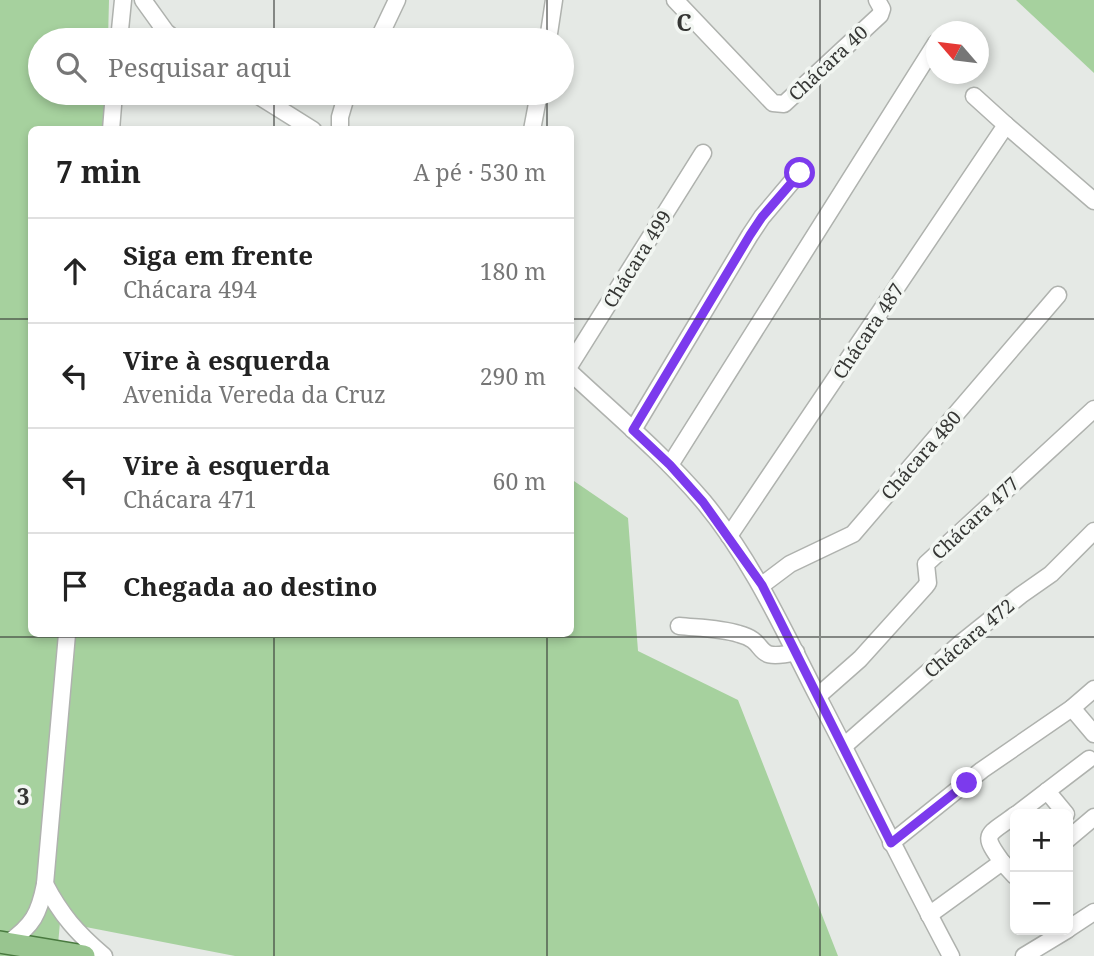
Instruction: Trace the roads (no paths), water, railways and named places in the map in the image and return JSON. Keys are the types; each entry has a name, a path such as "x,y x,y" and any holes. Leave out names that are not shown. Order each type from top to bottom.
{"main road":[{"path":"4,942 84,956"}],"street":[{"path":"120,28 122,0"},
{"path":"143,0 163,28"},
{"path":"383,28 397,0"},
{"path":"550,28 554,0"},
{"name":"Chácara 40","path":"675,0 773,103 778,105 784,104 880,15 882,9 877,0"},
{"path":"670,465 926,59"},
{"path":"974,96 1094,201"},
{"path":"111,126 113,105"},
{"path":"273,105 307,126"},
{"path":"340,126 344,105"},
{"path":"533,126 537,105"},
{"name":"Chácara 487","path":"729,536 1006,125"},
{"name":"Chácara 499","path":"574,359 703,153"},
{"path":"633,430 756,226 800,173"},
{"name":"Chácara 480","path":"762,585 790,564 853,534 1058,295"},
{"path":"574,376 670,465 703,502 762,585 891,843 951,956"},
{"name":"Chácara 477","path":"818,696 860,659 925,587 928,583 926,564 1094,409"},
{"name":"Chácara 472","path":"844,746 961,643 1051,574 1094,531"},
{"path":"680,626 746,636 768,656 776,657 796,652"},
{"path":"4,942 24,932 40,909 45,884 67,637"},
{"path":"891,843 982,770 1072,708 1094,689"},
{"path":"1072,708 1094,734"},
{"path":"1024,809 1089,760"},
{"path":"1047,791 1062,809"},
{"path":"1073,834 1094,817"},
{"path":"1010,820 988,838 989,844 1011,872"},
{"path":"929,915 1002,862"},
{"path":"45,884 59,911 79,935 104,956"},
{"path":"1073,925 1094,912"},
{"path":"1024,956 1057,935"}]}
